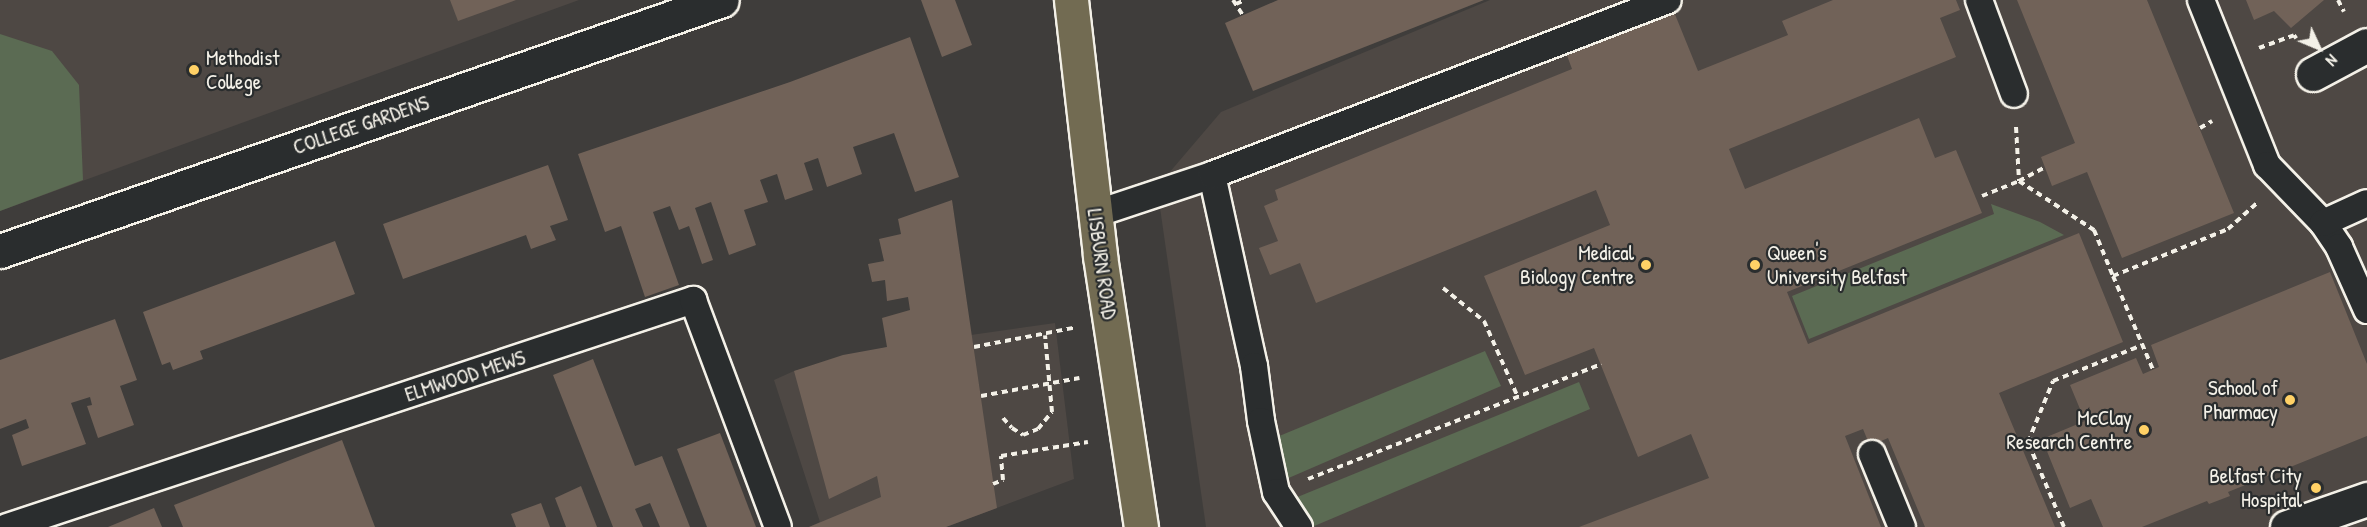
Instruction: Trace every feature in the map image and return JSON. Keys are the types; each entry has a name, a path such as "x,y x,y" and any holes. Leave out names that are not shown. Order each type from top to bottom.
{"main road":[{"name":"LISBURN ROAD","path":"1071,0 1095,214 1141,527"}],"street":[{"name":"COLLEGE GARDENS","path":"0,251 722,0"},
{"path":"2313,74 2367,45"},
{"path":"2287,527 2367,499"}],"lane":[{"path":"1095,214 1212,175 1668,0"},
{"path":"1979,0 2014,94"},
{"path":"2201,0 2267,165 2323,223 2339,247 2367,310"},
{"path":"1212,175 1254,366 1261,421 1276,492 1299,527"},
{"path":"2323,223 2367,203"},
{"name":"ELMWOOD MEWS","path":"7,527 693,300 778,527"},
{"path":"1872,454 1902,527"}],"path":[{"path":"1242,14 1234,2 1245,0"},
{"path":"2014,94 2019,181"},
{"path":"1983,196 2045,167"},
{"path":"2113,276 2228,229 2282,180"},
{"path":"2019,181 2094,230 2153,370"},
{"path":"1443,288 1484,321 1517,395"},
{"path":"974,347 1045,335 1110,319"},
{"path":"1003,418 1023,435 1038,429 1052,412 1045,335"},
{"path":"2064,527 2028,442 2053,381 2142,345"},
{"path":"1276,492 1517,395 1601,364"},
{"path":"981,396 1040,386"},
{"path":"993,484 1003,480 1001,456 1127,435"}],"shaded area":[{"name":"Methodist College","path":"0,0 579,0 0,211"},
{"name":"Queen's University Belfast","path":"1490,0 2367,0 2367,527 1206,527 1157,187 1221,112"},
{"path":"1055,323 1074,479 946,527 809,527 820,522 774,380 794,371 887,347"}],"green space":[{"path":"0,34 52,51 79,85 83,180 0,211"},
{"path":"1991,204 2040,222 2064,235 1809,339 1792,296 1994,214"},
{"path":"1485,351 1501,386 1284,480 1272,439"},
{"path":"1579,382 1590,409 1312,527 1295,498"}],"building":[{"path":"450,0 516,0 458,21"},
{"path":"921,0 955,0 972,45 942,57"},
{"path":"1278,0 1484,0 1253,91 1225,23"},
{"name":"Medical Biology Centre","path":"1833,0 1956,0 1960,10 1940,18 1956,57 1729,149 1745,189 1919,118 1935,158 1956,150 1982,213 1787,292 1808,344 2079,233 2123,342 1999,393 2055,527 1925,527 1888,438 1870,446 1863,429 1845,436 1881,527 1579,527 1709,478 1691,434 1638,457 1594,348 1525,375 1484,276 1610,225 1596,190 1316,303 1300,263 1270,275 1259,248 1278,241 1264,206 1278,200 1275,190 1572,69 1565,50 1672,7 1698,71 1788,35 1782,21"},
{"path":"2017,0 2147,0 2234,213 2122,258 2087,172 2052,186 2041,157 2075,143"},
{"path":"2246,0 2324,0 2291,28 2274,11 2254,20"},
{"path":"910,37 959,177 915,192 894,133 853,147 862,174 827,187 818,158 804,163 813,190 785,200 777,174 760,180 768,202 744,210 756,245 729,255 711,202 695,208 713,260 702,264 689,226 679,230 670,206 653,212 679,285 645,297 621,226 605,232 578,154 790,82"},
{"path":"548,165 568,220 550,226 556,240 531,249 526,235 403,279 383,224"},
{"path":"952,200 997,508 946,527 809,527 881,497 877,476 829,499 794,371 843,355 887,347 882,318 910,310 908,297 887,301 885,280 872,282 868,264 884,261 879,239 901,234 898,219"},
{"path":"335,241 355,294 200,351 203,359 173,370 170,362 162,365 143,312"},
{"path":"2330,272 2367,364 2367,436 2228,492 2230,496 2209,504 2207,501 2142,527 2103,527 2091,499 2070,508 2042,439 2085,421 2070,385 2136,358 2143,374 2159,367 2151,345"},
{"path":"115,319 137,380 120,386 134,425 98,438 87,406 92,405 90,397 71,403 86,444 22,466 12,435 29,428 26,419 0,429 0,360"},
{"path":"593,359 635,466 662,456 690,527 660,527 650,503 635,509 643,527 613,527 553,375"},
{"path":"720,433 756,527 707,527 677,449"},
{"path":"342,440 375,527 183,527 174,505"},
{"path":"581,486 597,527 566,527 555,498"},
{"path":"541,503 550,527 516,527 511,514"},
{"path":"154,508 162,527 108,527"}],"place":[{"name":"Methodist College","path":"194,70"},
{"name":"Medical Biology Centre","path":"1646,265"},
{"name":"Queen's University Belfast","path":"1755,265"},
{"name":"School of Pharmacy","path":"2290,400"},
{"name":"McClay Research Centre","path":"2144,430"},
{"name":"Belfast City Hospital","path":"2316,488"}]}
